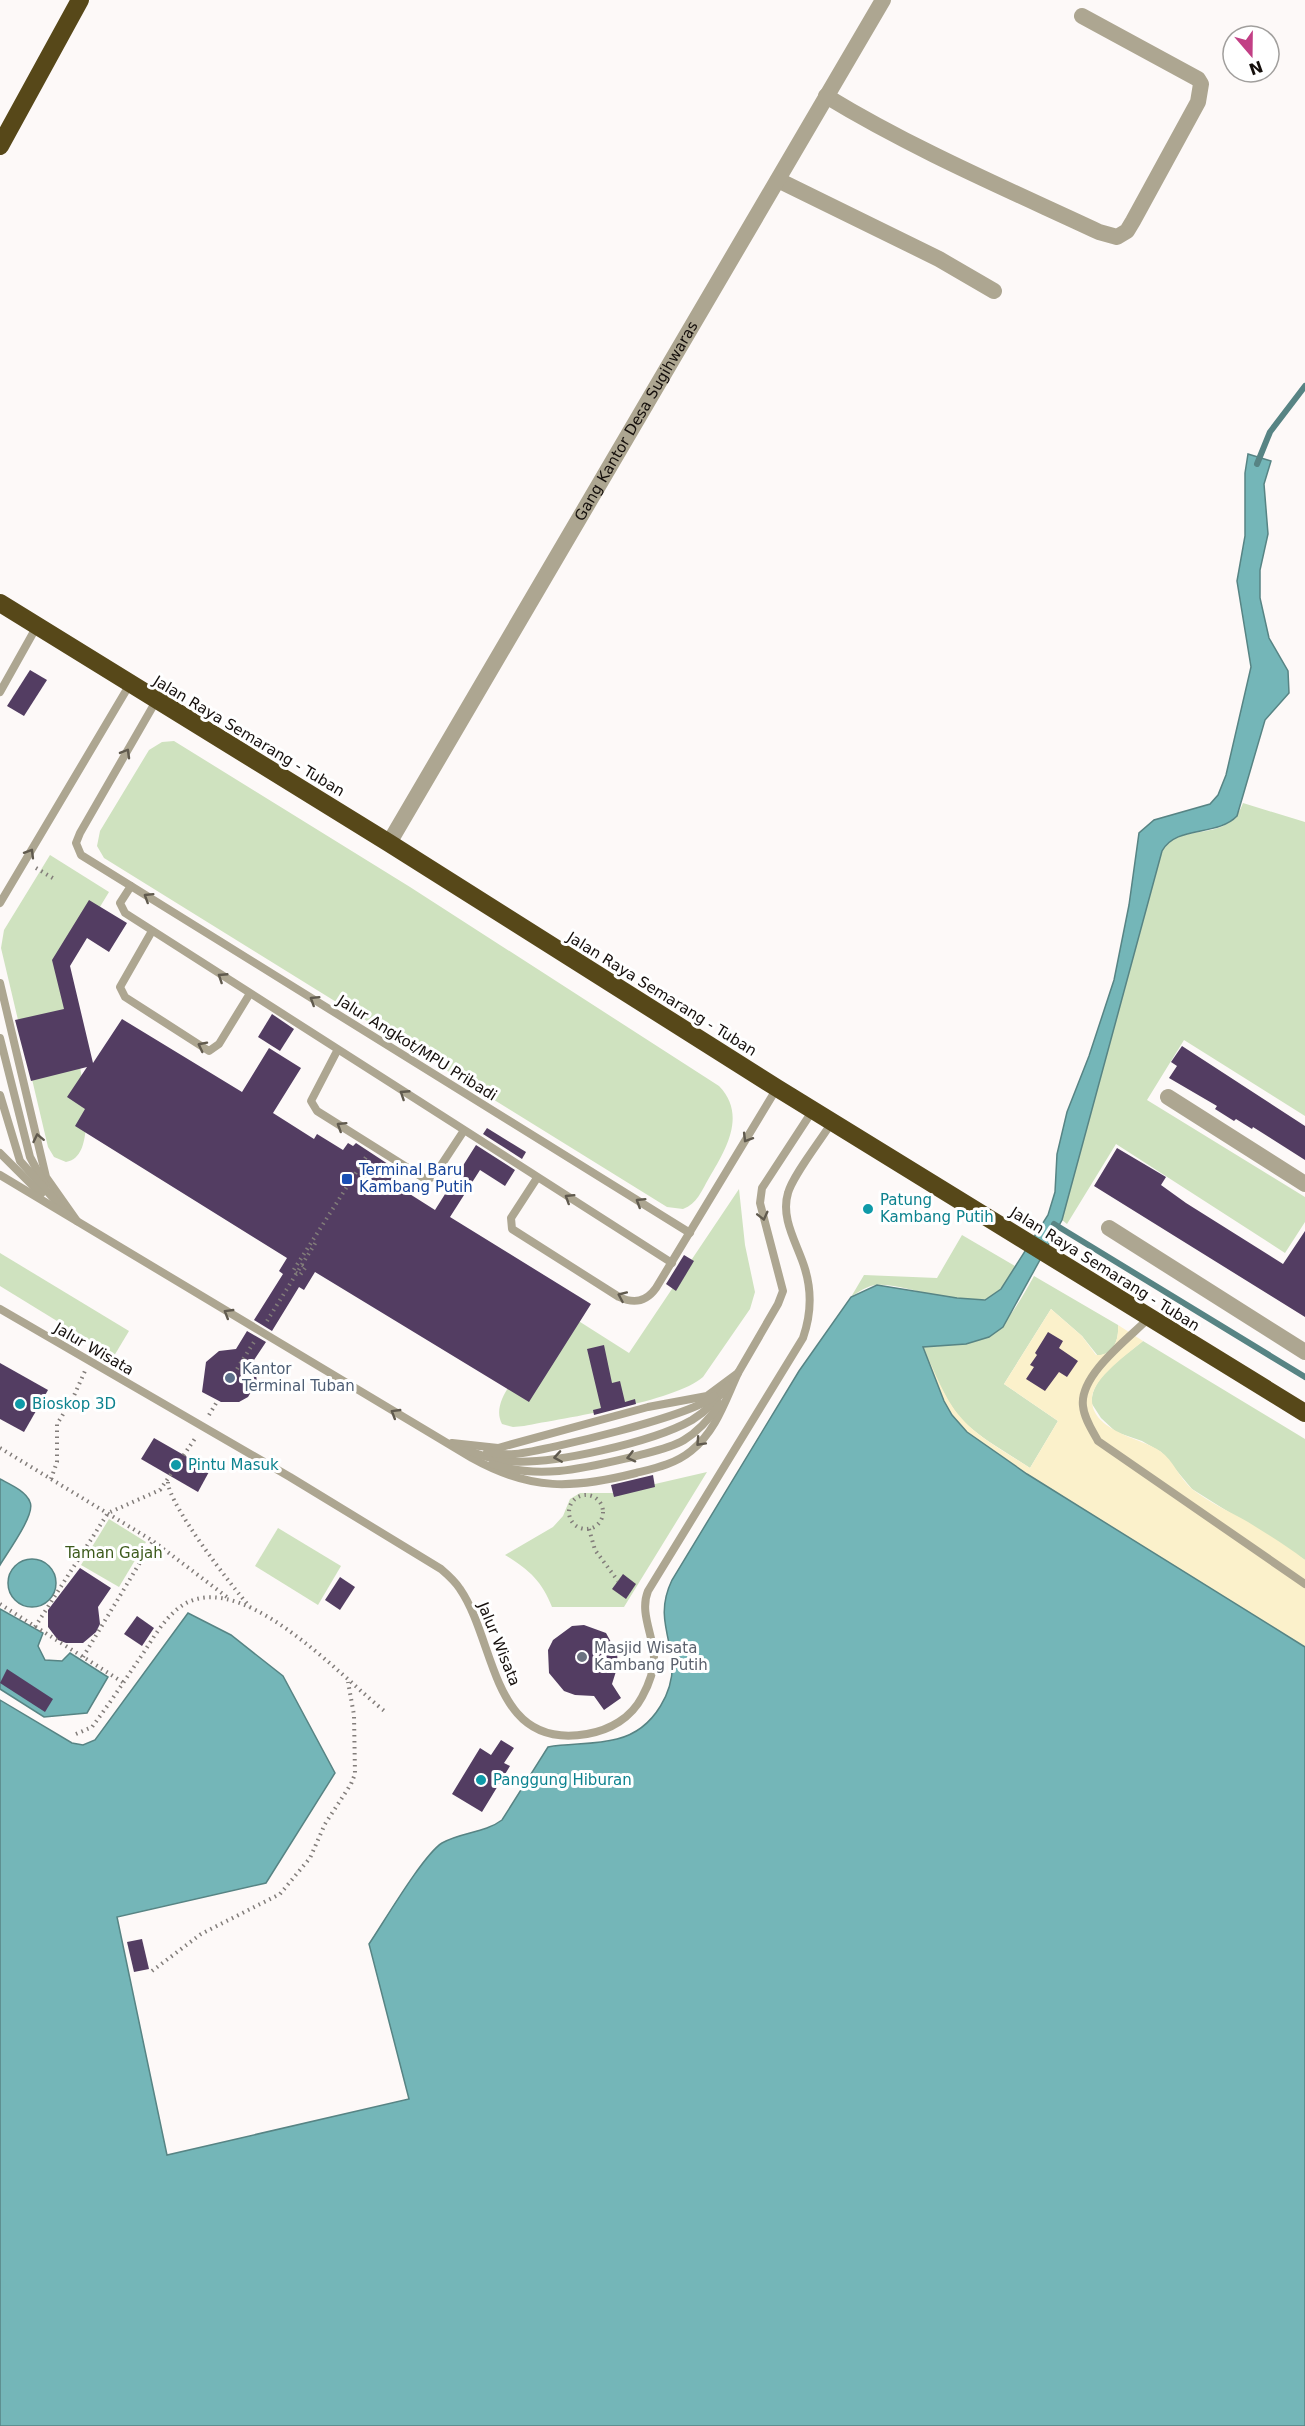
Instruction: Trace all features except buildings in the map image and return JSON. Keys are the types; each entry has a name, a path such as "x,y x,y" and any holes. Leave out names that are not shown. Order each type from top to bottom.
{"highway":[{"path":"0,146 80,0"},
{"name":"Jalan Raya Semarang - Tuban","path":"0,603 389,843 777,1088 1305,1412"}],"street":[{"name":"Gang Kantor Desa Sugihwaras","path":"389,843 883,0"},
{"path":"826,96 872,124 1111,237 1117,237 1127,231 1133,221 1198,102 1201,84 1198,79 1082,16"},
{"path":"778,180 939,259 994,291"},
{"path":"1168,1097 1305,1184"},
{"path":"1109,1228 1305,1352"}],"lane":[{"path":"0,692 37,626"},
{"path":"0,903 130,684"},
{"name":"Jalur Angkot/MPU Pribadi","path":"156,701 77,839 77,848 81,855 690,1233"},
{"path":"130,886 120,903 122,910 152,932 672,1263"},
{"path":"152,932 120,990 125,998 204,1049 212,1051 219,1044 249,995"},
{"path":"0,983 46,1177 81,1226"},
{"path":"0,1038 30,1157 52,1194 81,1226"},
{"path":"337,1051 312,1098 312,1105 372,1146 429,1180 463,1132"},
{"path":"537,1178 510,1222 515,1231 619,1297 631,1301 642,1300 653,1293 777,1088"},
{"path":"0,1095 20,1161 48,1195 81,1226"},
{"path":"446,1442 490,1463 514,1470 548,1473 597,1466 665,1448 689,1437 713,1414 778,1304 783,1291 760,1203 762,1188 813,1110"},
{"name":"Jalur Wisata","path":"0,1309 429,1560 453,1580 466,1599 508,1701 527,1722 550,1733 578,1735 609,1728 634,1710 651,1674 653,1652 645,1606 648,1592 803,1338 810,1314 810,1288 788,1222 786,1202 789,1188 832,1122"},
{"path":"0,1153 10,1166 81,1226"},
{"path":"0,1169 81,1226"},
{"path":"0,1175 81,1226 486,1466 535,1484 566,1486 601,1482 663,1466 692,1451 715,1424 738,1373"},
{"path":"1149,1318 1097,1369 1085,1388 1083,1409 1098,1441 1305,1584"},
{"path":"446,1442 498,1448 648,1407 707,1396 738,1373"},
{"path":"446,1442 504,1454 535,1450 689,1409 711,1399 738,1373"},
{"path":"446,1442 505,1461 552,1459 593,1451 655,1436 693,1419 711,1406 738,1373"}],"path":[{"path":"25,861 56,880"},
{"path":"302,1265 306,1267 300,1275 293,1271 372,1146"},
{"path":"261,1331 316,1242"},
{"path":"237,1369 255,1341"},
{"path":"51,1479 57,1462 57,1424 72,1400 89,1362"},
{"path":"35,1627 108,1513 153,1494 168,1481 218,1400"},
{"path":"0,1448 153,1541 233,1601"},
{"path":"168,1481 175,1502 207,1550 252,1609"},
{"path":"585,1495 596,1499 603,1508 599,1524 589,1529 573,1524 569,1514 571,1503 585,1495"},
{"path":"589,1529 599,1557 618,1581"},
{"path":"83,1657 153,1541"},
{"path":"76,1734 92,1727 162,1626 183,1604 199,1596 212,1596 233,1601 252,1609 301,1640 387,1713"},
{"path":"0,1604 124,1683"},
{"path":"152,1971 217,1924 274,1899 288,1887 310,1858 325,1824 355,1773 354,1715 348,1681"}],"green space":[{"path":"174,741 410,887 719,1086 732,1109 731,1132 722,1155 696,1200 683,1209 667,1207 104,858 97,846 100,831 149,750 162,742"},
{"path":"1243,803 1305,822 1305,1116 1184,1040 1147,1100 1305,1197 1305,1222 1285,1253 1116,1144 1067,1224 1062,1220 1162,851 1169,842 1179,836 1215,829 1226,824 1236,816"},
{"path":"50,855 109,892 58,976 76,1046 86,1108 85,1134 79,1153 66,1162 54,1157 48,1147 1,948 4,930"},
{"path":"739,1189 745,1245 755,1292 750,1309 703,1377 669,1394 618,1408 524,1426 513,1427 502,1424 499,1411 503,1397 512,1382 539,1353 577,1320 629,1353"},
{"path":"962,1235 1015,1266 997,1293 986,1299 972,1301 889,1285 876,1285 851,1297 864,1275 937,1278"},
{"path":"0,1253 129,1331 114,1356 0,1286"},
{"path":"1034,1276 1118,1325 1118,1331 1112,1349 1098,1356 1082,1336 1051,1309 1004,1384 1058,1421 1030,1468 986,1440 963,1421 949,1402 922,1347 964,1343 991,1333 1012,1312"},
{"path":"1143,1341 1305,1439 1305,1560 1192,1489 1161,1452 1142,1441 1116,1432 1101,1418 1092,1404 1096,1385 1110,1368"},
{"path":"707,1472 624,1607 552,1607 544,1590 533,1576 505,1555 553,1527 563,1516 570,1499 580,1493 616,1493"},
{"name":"Taman Gajah","path":"109,1519 146,1542 119,1587 81,1565"},
{"path":"278,1528 341,1566 318,1605 255,1566"}],"sand":[{"path":"1051,1309 1082,1336 1096,1355 1107,1353 1114,1346 1118,1325 1143,1341 1098,1382 1092,1398 1094,1409 1099,1418 1108,1426 1160,1451 1192,1489 1248,1522 1305,1560 1305,1647 1027,1474 967,1432 951,1415 922,1347 944,1392 959,1416 977,1433 1030,1468 1058,1421 1004,1384"}],"water":[{"path":"1248,454 1271,461 1264,484 1268,534 1260,570 1260,598 1269,638 1288,671 1289,693 1265,720 1237,816 1219,827 1177,838 1168,843 1162,851 1062,1220 1003,1327 989,1337 966,1344 923,1347 944,1401 952,1415 967,1432 1027,1474 1305,1647 1305,2426 0,2426 0,1700 72,1743 83,1745 95,1740 188,1613 231,1635 283,1676 335,1773 266,1883 117,1917 167,2155 409,2099 369,1944 415,1874 442,1843 488,1828 502,1820 548,1747 617,1739 642,1727 652,1717 667,1693 671,1680 671,1652 664,1608 672,1580 799,1371 851,1297 877,1285 957,1298 985,1300 1001,1289 1048,1215 1055,1192 1057,1154 1067,1112 1089,1056 1114,980 1129,905 1139,833 1154,820 1210,804 1218,795 1226,775 1251,667 1237,581 1245,536 1245,473"},
{"path":"0,1479 25,1494 31,1508 25,1524 0,1565"},
{"path":"27,1559 37,1559 49,1566 56,1578 56,1588 49,1600 37,1607 27,1607 12,1596 8,1588 8,1578 19,1563"},
{"path":"0,1609 43,1633 38,1646 45,1660 62,1661 70,1653 108,1677 87,1713 44,1717 0,1689"}],"waterway":[{"path":"1257,464 1270,432 1305,386"},
{"path":"1054,1224 1305,1377"}],"place":[{"name":"Terminal Baru Kambang Putih","path":"347,1179"},
{"name":"Patung Kambang Putih","path":"868,1209"},
{"name":"Kantor Terminal Tuban","path":"230,1378"},
{"name":"Bioskop 3D","path":"20,1404"},
{"name":"Pintu Masuk","path":"176,1465"},
{"name":"Masjid Wisata Kambang Putih","path":"582,1657"},
{"name":"Panggung Hiburan","path":"481,1780"}]}
